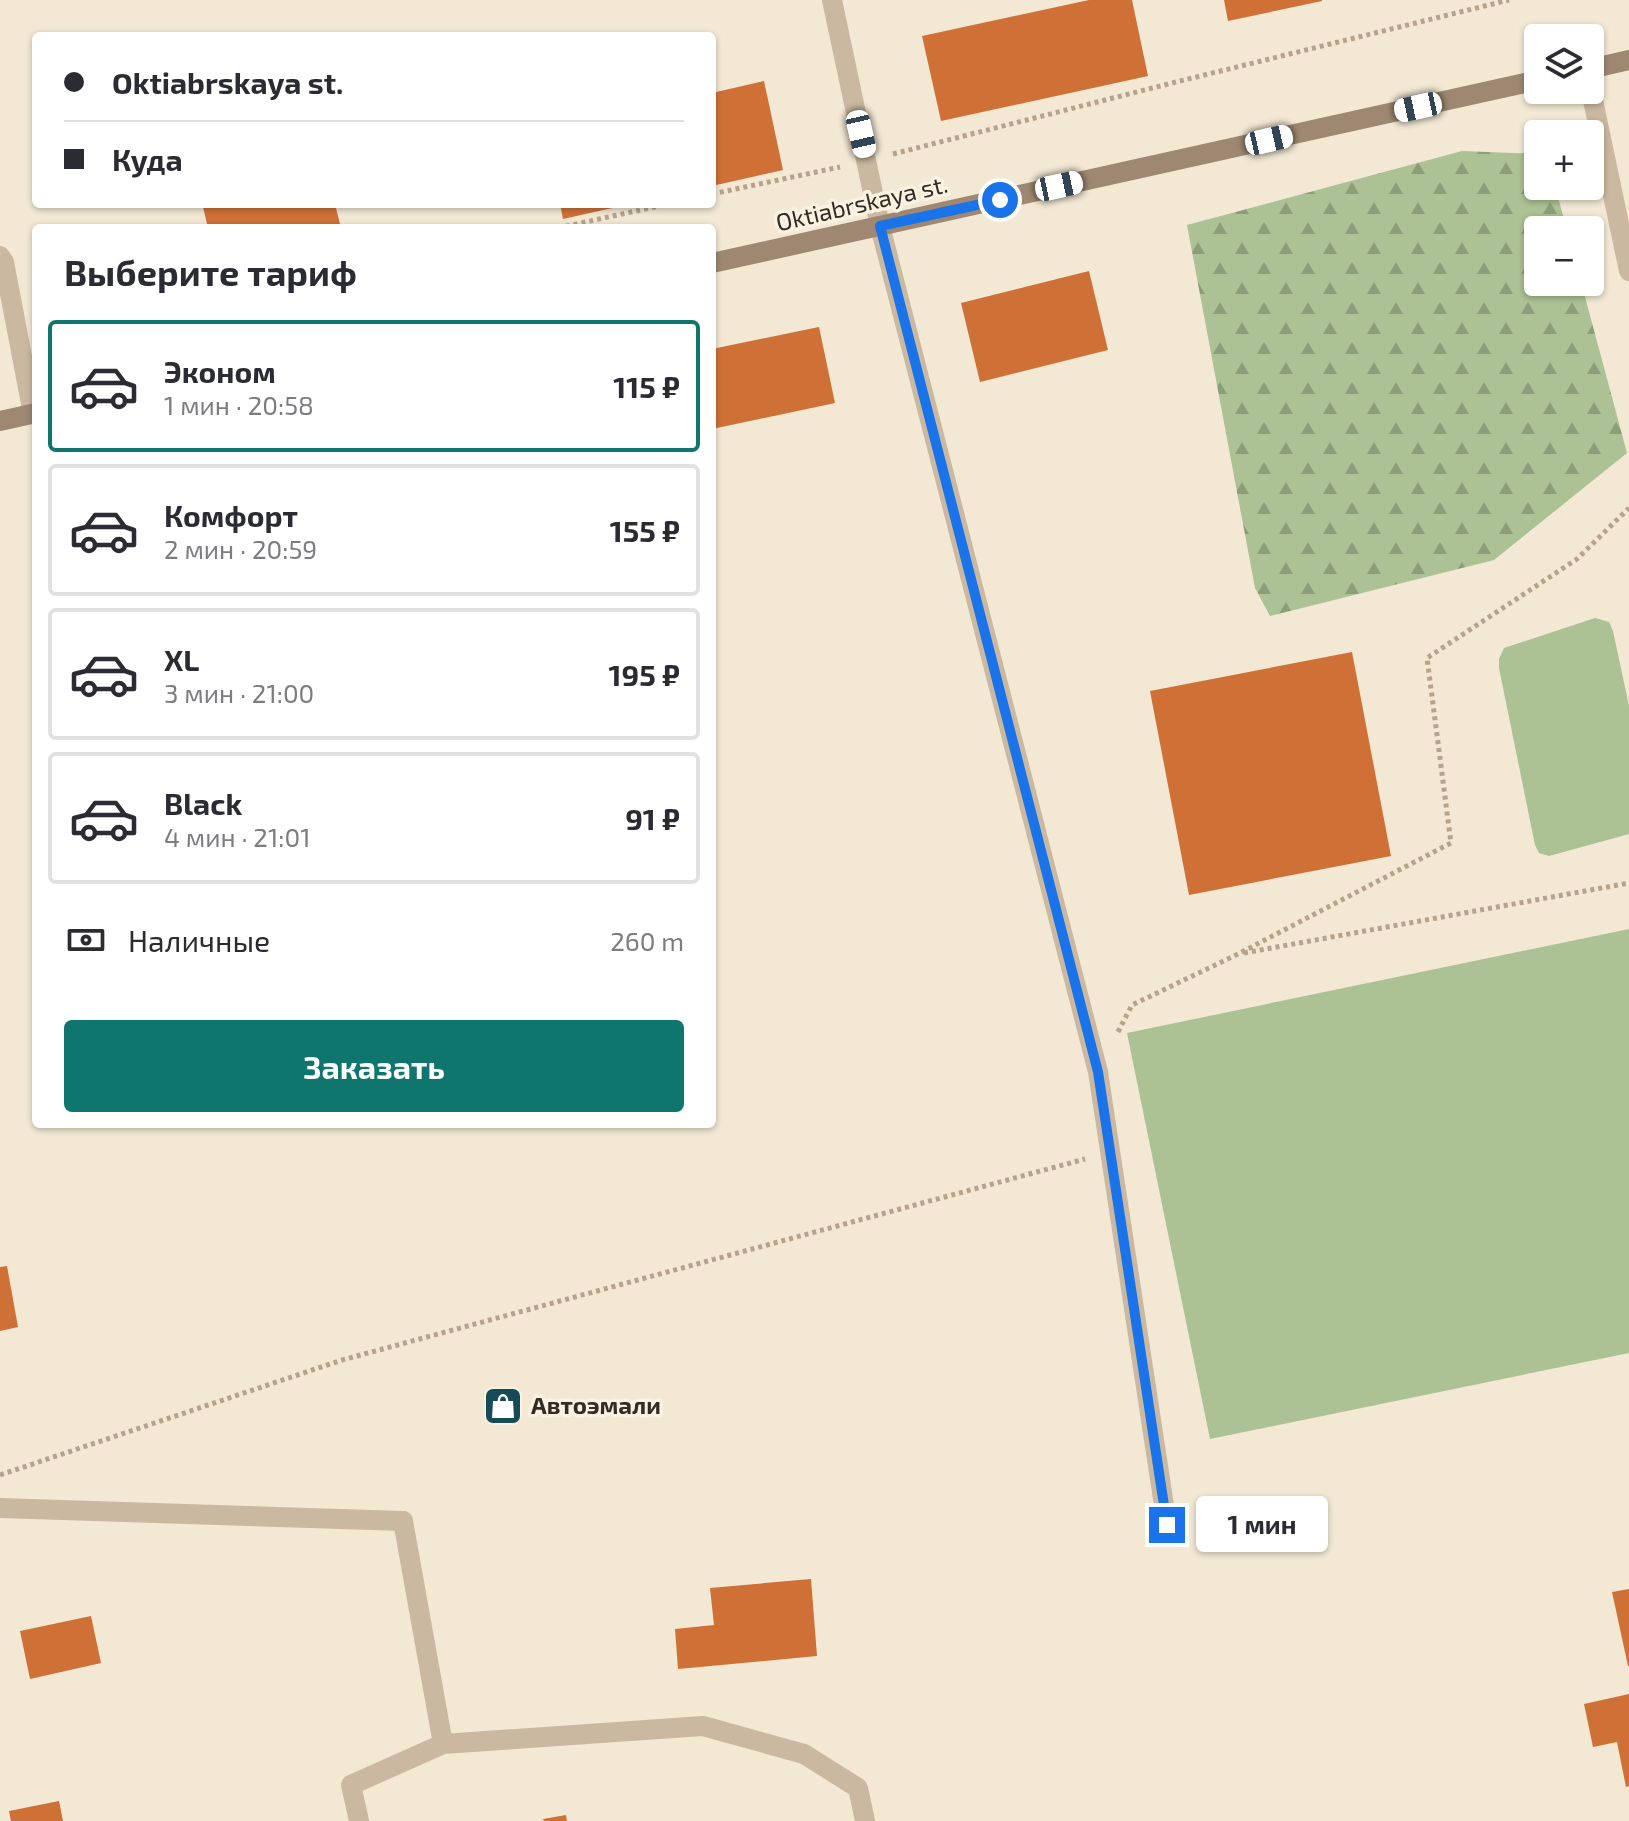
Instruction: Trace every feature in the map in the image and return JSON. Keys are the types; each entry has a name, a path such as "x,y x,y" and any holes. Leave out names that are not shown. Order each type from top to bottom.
{"main road":[{"path":"1604,66 1629,60"},
{"name":"Oktiabrskaya st.","path":"716,262 1524,83"},
{"path":"0,421 32,414"}],"street":[{"path":"832,0 880,226 1098,1072 1167,1525"},
{"path":"1594,104 1629,271"},
{"path":"0,256 4,262 32,404"},
{"path":"0,1508 403,1521 443,1744"},
{"path":"359,1821 351,1785 443,1744 703,1726 804,1754 858,1788 865,1821"}],"path":[{"path":"716,193 867,161 1509,0"},
{"path":"576,224 650,208"},
{"path":"1098,1072 1132,1005 1236,955 1451,843 1427,658 1577,559 1629,508"},
{"path":"1236,955 1629,883"},
{"path":"0,1475 342,1360 1110,1153"}],"green space":[{"path":"1462,151 1524,153 1524,200 1559,200 1563,216 1524,216 1524,296 1585,296 1627,453 1494,560 1270,616 1255,588 1187,225"},
{"path":"1595,618 1609,622 1613,631 1629,706 1629,834 1549,856 1539,853 1535,845 1499,659 1504,648"},
{"path":"1629,929 1629,1353 1210,1439 1127,1033"}],"building":[{"path":"1089,0 1132,0 1148,76 941,121 922,36"},
{"path":"1224,0 1322,0 1322,1 1228,21"},
{"path":"764,81 783,170 716,185 716,92"},
{"path":"203,208 336,208 340,224 207,224"},
{"path":"561,208 612,208 563,219"},
{"path":"1089,271 1108,350 980,382 961,303"},
{"path":"819,327 835,403 716,428 716,348"},
{"path":"1352,652 1391,856 1189,895 1150,691"},
{"path":"7,1266 18,1327 0,1331 0,1267"},
{"path":"811,1579 817,1656 678,1669 675,1629 714,1625 710,1588"},
{"path":"1629,1589 1629,1666 1628,1666 1612,1592"},
{"path":"91,1616 101,1663 30,1679 20,1631"},
{"path":"1629,1694 1629,1786 1626,1787 1617,1742 1593,1747 1584,1704"},
{"path":"59,1801 63,1821 11,1821 9,1811"},
{"path":"566,1815 567,1821 543,1819"}],"place":[{"name":"Автоэмали","path":"503,1406"}],"route":[{"path":"1000,200 880,226 1098,1072 1167,1525"}]}
